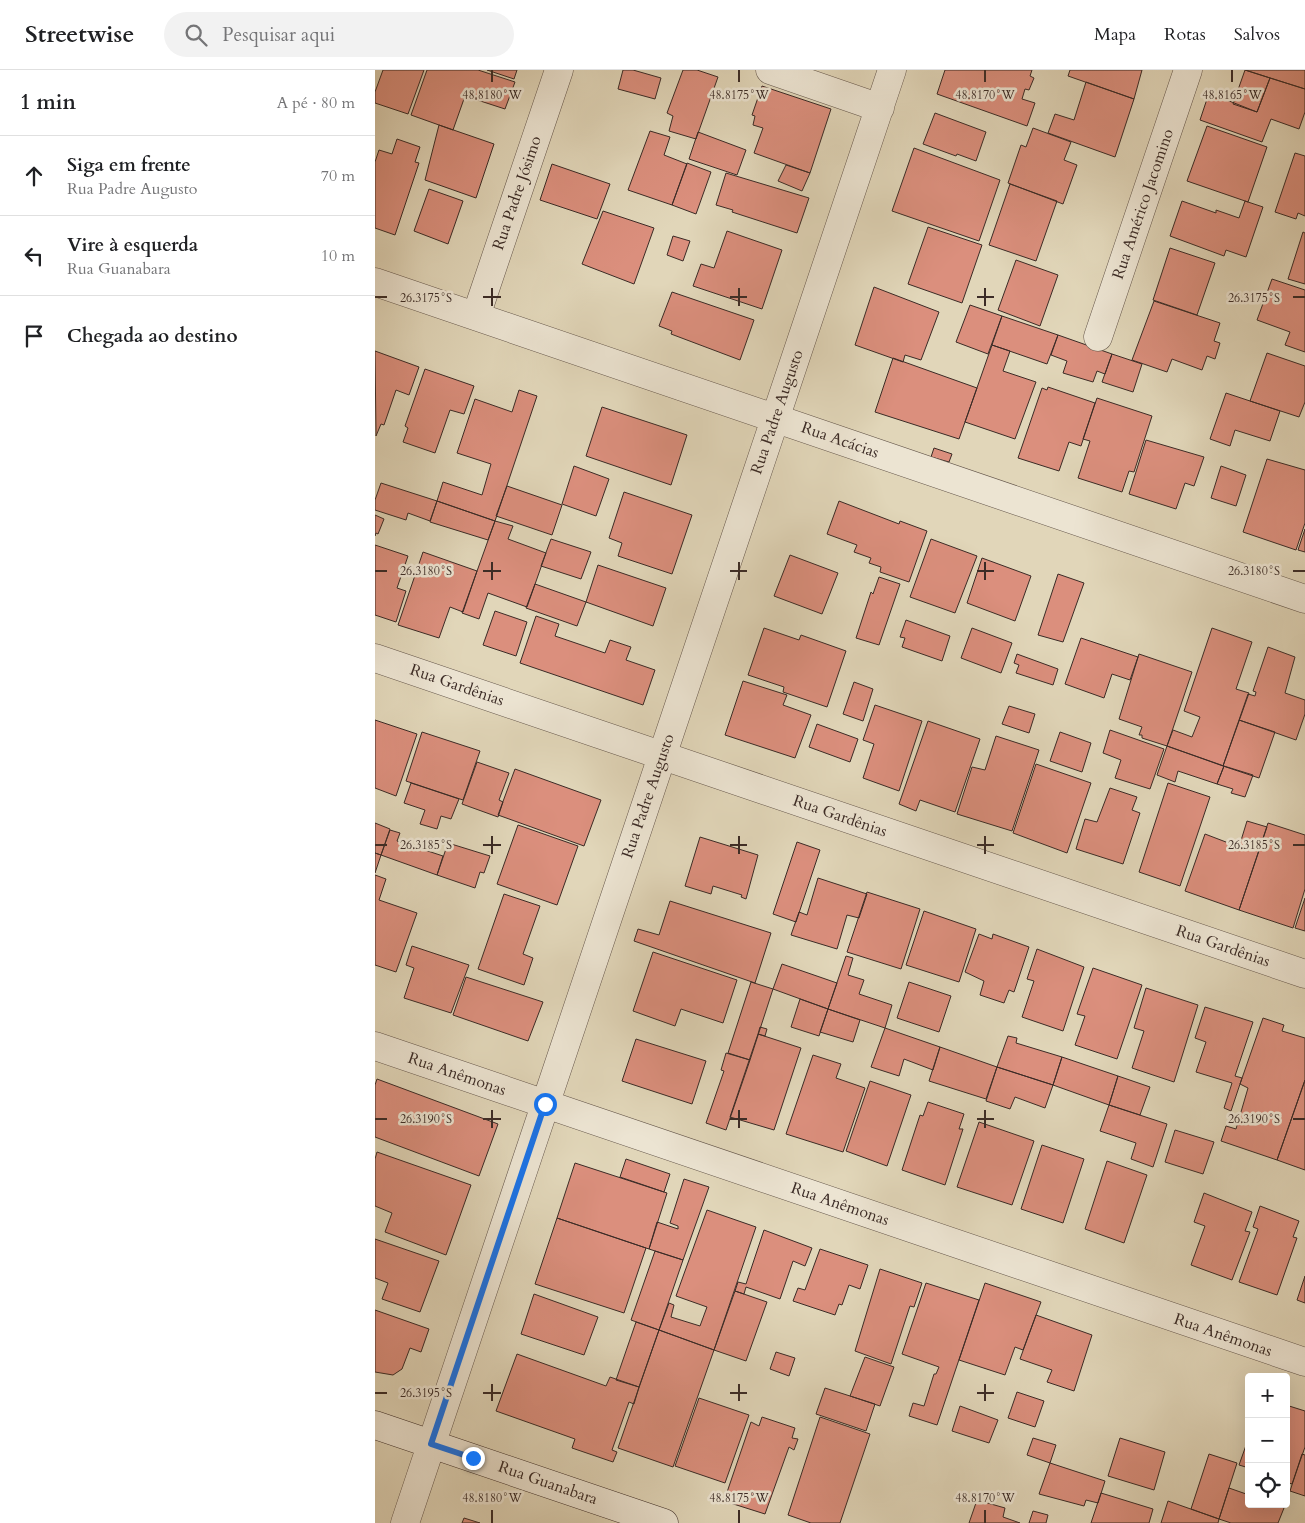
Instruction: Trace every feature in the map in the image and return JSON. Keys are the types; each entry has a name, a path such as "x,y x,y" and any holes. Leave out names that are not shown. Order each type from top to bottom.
{"street":[{"name":"Rua Padre Jósimo","path":"475,316 559,70"},
{"path":"770,70 880,108"},
{"name":"Rua Padre Augusto","path":"405,1523 893,70"},
{"name":"Rua Américo Jacomino","path":"1097,337 1188,70"},
{"name":"Rua Acácias","path":"375,282 1305,599"},
{"name":"Rua Gardênias","path":"375,658 1305,974"},
{"name":"Rua Anêmonas","path":"375,1046 1305,1362"},
{"name":"Rua Guanabara","path":"375,1424 664,1523"}],"building":[{"path":"383,70 424,70 408,114 375,103 375,92"},
{"path":"427,70 478,70 515,82 505,109 465,96 453,130 411,115"},
{"path":"487,70 517,70 514,79"},
{"path":"623,70 633,70 661,78 655,99 618,89"},
{"path":"683,70 697,70 718,77 696,139 669,131 673,116 667,113"},
{"path":"945,70 1032,70 1030,76 1034,78 1029,90 1025,89 1022,99 1035,103 1027,126 937,94"},
{"path":"1070,70 1142,70 1134,99 1068,76"},
{"path":"1245,70 1270,78 1257,112 1233,104"},
{"path":"1245,70 1305,70 1305,89"},
{"path":"1270,78 1305,89 1305,112 1299,129 1271,119 1262,142 1200,120 1209,93 1257,112"},
{"path":"1086,82 1134,99 1115,157 1048,133 1055,114 1074,120"},
{"path":"762,86 831,109 810,173 754,153 763,128 753,125 755,116 752,115"},
{"path":"935,113 986,132 976,161 923,144"},
{"path":"439,125 494,144 476,198 425,180"},
{"path":"1207,126 1267,147 1248,202 1187,181"},
{"path":"1033,128 1071,142 1064,160 1077,165 1063,204 1008,183 1021,145 1026,147"},
{"path":"650,131 670,137 664,155 687,164 672,205 628,190"},
{"path":"698,132 746,150 737,175 689,159"},
{"path":"397,139 420,147 415,162 419,163 395,235 375,228 375,162 379,150 392,154"},
{"path":"914,148 1000,180 979,241 892,211"},
{"path":"1295,153 1305,156 1305,216 1298,213 1296,219 1275,212"},
{"path":"687,163 711,172 696,214 672,205"},
{"path":"552,164 610,184 597,219 540,200"},
{"path":"786,165 810,173 802,191 778,181"},
{"path":"726,173 809,198 797,233 716,205"},
{"path":"1010,184 1057,201 1036,261 989,245"},
{"path":"429,189 463,201 448,244 414,231"},
{"path":"1182,201 1216,213 1216,210 1239,218 1245,201 1263,207 1246,257 1226,250 1224,256 1170,236"},
{"path":"603,211 654,228 634,284 582,264"},
{"path":"928,227 982,245 962,303 908,284"},
{"path":"727,231 782,250 762,309 693,286 701,264 714,268"},
{"path":"1303,232 1305,233 1305,284 1288,279"},
{"path":"673,236 690,241 683,261 667,255"},
{"path":"1170,248 1215,263 1197,315 1153,300"},
{"path":"1016,260 1058,275 1040,326 998,310"},
{"path":"1272,279 1305,290 1305,352 1285,345 1290,332 1257,320"},
{"path":"874,287 939,312 921,360 905,355 903,362 855,345"},
{"path":"672,292 754,320 740,360 671,334 672,331 659,326"},
{"path":"1154,301 1220,323 1214,341 1220,343 1215,359 1207,356 1202,370 1172,359 1167,372 1132,360"},
{"path":"970,305 1002,316 988,354 956,342"},
{"path":"1002,316 1058,335 1047,364 992,345"},
{"path":"1058,335 1112,354 1105,374 1097,371 1093,382 1063,373 1067,361 1051,355"},
{"path":"992,345 1010,351 1003,371 1036,382 1015,439 965,422"},
{"path":"375,351 419,367 409,395 396,390 384,425 381,424 376,436"},
{"path":"1267,353 1305,366 1305,402 1299,417 1250,401"},
{"path":"1112,354 1142,364 1133,392 1102,382"},
{"path":"893,358 977,388 959,439 875,412"},
{"path":"425,369 474,386 464,414 450,410 435,453 403,442 408,428 405,426"},
{"path":"1048,387 1095,403 1081,446 1069,442 1059,471 1018,458 1042,388 1047,390"},
{"path":"519,390 537,396 495,521 437,501 443,482 482,495 491,464 457,453 475,399 512,412"},
{"path":"1226,393 1280,411 1270,441 1235,430 1230,446 1210,439"},
{"path":"1097,398 1152,416 1134,472 1129,471 1122,492 1078,478 1090,441 1083,439"},
{"path":"602,407 687,435 671,485 586,456"},
{"path":"1146,440 1204,457 1194,486 1185,483 1176,509 1129,494"},
{"path":"934,448 952,454 949,462 931,457"},
{"path":"1267,459 1305,470 1305,523 1296,550 1243,532"},
{"path":"574,466 609,479 596,516 562,504"},
{"path":"1221,466 1246,475 1236,506 1211,498"},
{"path":"381,483 437,501 430,521 408,513 406,520 375,510 375,500"},
{"path":"507,486 562,505 552,535 496,516"},
{"path":"624,492 692,515 672,574 618,556 622,543 609,538"},
{"path":"437,501 495,521 488,540 430,522"},
{"path":"839,501 899,524 900,521 927,531 909,582 880,572 881,567 869,563 871,558 854,552 857,545 827,534"},
{"path":"375,515 384,519 378,534 376,533 375,536"},
{"path":"495,521 513,526 508,539 546,553 527,607 488,593 479,619 462,613"},
{"path":"1305,529 1305,552 1298,550"},
{"path":"551,539 591,552 581,579 541,566"},
{"path":"931,539 977,556 955,613 910,597"},
{"path":"375,545 408,556 397,588 406,591 396,622 375,615"},
{"path":"423,552 477,571 463,612 450,607 439,638 398,625"},
{"path":"790,555 838,573 822,614 774,596"},
{"path":"982,558 1031,576 1015,621 967,603"},
{"path":"598,565 666,588 653,626 586,602"},
{"path":"1058,574 1084,583 1063,642 1038,635"},
{"path":"879,577 900,584 879,645 856,638 871,592 873,594"},
{"path":"535,584 586,602 577,626 526,608"},
{"path":"495,611 527,622 516,656 483,645"},
{"path":"536,616 559,624 555,636 605,653 610,640 631,647 626,660 655,670 643,705 520,663"},
{"path":"906,620 950,636 942,661 902,647 905,638 900,637"},
{"path":"764,628 799,640 801,635 846,651 827,707 783,692 784,687 748,675"},
{"path":"972,628 1012,643 1001,673 961,658"},
{"path":"1212,628 1252,642 1236,689 1249,693 1223,766 1167,746 1173,730 1192,737 1200,717 1184,711"},
{"path":"1081,638 1138,657 1130,680 1112,674 1104,698 1065,684"},
{"path":"1268,647 1295,657 1285,693 1305,700 1305,714 1296,740 1239,720 1248,694 1255,696 1256,692 1253,691"},
{"path":"1017,654 1058,669 1053,685 1016,673 1019,665 1014,663"},
{"path":"1139,654 1192,672 1167,746 1142,738 1142,735 1139,735 1142,727 1119,719"},
{"path":"743,681 787,695 783,705 811,715 795,758 725,735"},
{"path":"854,682 873,689 863,721 843,714"},
{"path":"875,705 922,721 899,791 863,778 874,744 863,740"},
{"path":"1009,706 1035,714 1029,733 1002,724"},
{"path":"375,720 417,734 396,796 375,788"},
{"path":"1239,720 1275,732 1259,778 1223,766"},
{"path":"928,721 980,739 955,812 920,800 916,811 899,804"},
{"path":"817,724 858,739 850,762 809,747"},
{"path":"1110,730 1164,749 1150,789 1115,778 1121,760 1103,753"},
{"path":"422,732 480,751 463,800 406,781"},
{"path":"1060,732 1091,743 1082,772 1050,761"},
{"path":"996,736 1039,750 1012,831 957,814 972,767 985,770"},
{"path":"1167,746 1224,766 1217,784 1178,771 1175,782 1157,775"},
{"path":"477,762 509,773 499,800 503,802 498,817 462,804"},
{"path":"1036,764 1091,783 1067,853 1013,833"},
{"path":"1224,766 1253,775 1245,797 1231,793 1233,789 1217,784"},
{"path":"515,769 601,800 584,846 498,815"},
{"path":"411,783 459,799 451,819 441,816 437,829 420,824 425,810 404,803"},
{"path":"1168,783 1210,797 1180,886 1139,872"},
{"path":"1110,788 1137,797 1132,810 1140,813 1123,864 1076,849 1085,819 1097,822"},
{"path":"1247,821 1267,827 1239,910 1185,891 1205,834 1239,847"},
{"path":"375,823 390,829 381,855 375,853"},
{"path":"1268,823 1305,835 1305,889 1293,928 1239,910"},
{"path":"518,825 578,846 557,905 497,884"},
{"path":"390,830 400,833 397,841 443,856 437,875 381,855"},
{"path":"700,837 758,855 746,899 741,897 742,895 713,886 711,894 685,886"},
{"path":"797,842 820,850 796,922 773,914"},
{"path":"448,843 490,856 484,873 480,872 475,888 437,875"},
{"path":"375,853 381,855 375,873"},
{"path":"375,875 386,879 379,900 417,913 396,972 375,965"},
{"path":"818,878 867,894 859,918 847,915 837,949 791,935 799,912 807,915"},
{"path":"867,892 920,909 901,969 847,952"},
{"path":"504,894 540,906 523,954 533,958 524,985 478,969"},
{"path":"1305,898 1305,931 1295,928"},
{"path":"670,901 771,933 755,983 634,941 638,929 659,935"},
{"path":"924,911 976,929 959,982 906,965"},
{"path":"979,934 992,939 993,934 1029,947 1014,992 1009,990 1004,1003 980,995 984,981 965,972"},
{"path":"412,946 469,965 451,1013 404,998 414,968 406,965"},
{"path":"1037,949 1084,967 1063,1031 1022,1017 1034,981 1027,979"},
{"path":"653,952 737,980 723,1023 681,1009 675,1026 633,1011"},
{"path":"846,956 853,958 848,975 864,980 859,994 892,1005 885,1028 828,1009"},
{"path":"782,964 837,983 828,1009 773,989"},
{"path":"1093,968 1142,985 1117,1059 1075,1045 1085,1016 1077,1014"},
{"path":"466,977 543,1002 528,1041 453,1015"},
{"path":"751,982 773,989 750,1060 728,1053"},
{"path":"909,982 951,996 939,1032 897,1018"},
{"path":"1146,988 1198,1005 1174,1082 1132,1068 1144,1031 1134,1028"},
{"path":"800,999 828,1009 819,1036 791,1027"},
{"path":"1205,1007 1253,1022 1235,1076 1242,1078 1231,1111 1224,1108 1232,1083 1196,1072 1206,1042 1195,1038"},
{"path":"828,1009 860,1020 853,1042 820,1032"},
{"path":"1263,1018 1284,1025 1282,1031 1305,1038 1305,1080 1277,1160 1221,1141 1226,1126 1236,1129 1248,1088 1240,1084"},
{"path":"760,1027 767,1029 765,1036 758,1034"},
{"path":"885,1028 940,1047 933,1070 904,1059 899,1076 871,1067"},
{"path":"758,1034 801,1048 774,1130 730,1117"},
{"path":"1008,1036 1017,1038 1016,1043 1062,1057 1053,1085 997,1067"},
{"path":"636,1039 706,1061 692,1104 622,1081"},
{"path":"940,1047 997,1067 986,1099 929,1081"},
{"path":"726,1053 750,1060 726,1130 706,1123 724,1071 721,1070"},
{"path":"813,1055 841,1064 836,1078 865,1088 843,1152 786,1134"},
{"path":"1062,1057 1118,1076 1109,1105 1053,1085"},
{"path":"997,1067 1053,1085 1045,1108 1015,1097 1010,1109 986,1101"},
{"path":"1118,1076 1150,1087 1140,1115 1109,1105"},
{"path":"377,1079 498,1124 479,1176 375,1137 375,1085"},
{"path":"1305,1080 1305,1170 1277,1160"},
{"path":"870,1081 911,1095 887,1166 846,1151"},
{"path":"928,1102 964,1114 959,1129 963,1129 945,1185 902,1170 920,1115 923,1116"},
{"path":"1109,1105 1167,1124 1153,1167 1131,1159 1136,1143 1100,1131"},
{"path":"979,1122 1034,1141 1012,1205 957,1187"},
{"path":"1175,1130 1214,1142 1203,1174 1165,1162"},
{"path":"1042,1145 1084,1159 1063,1223 1021,1209"},
{"path":"377,1152 471,1185 446,1255 385,1232 392,1213 375,1206 375,1159"},
{"path":"626,1159 670,1174 664,1192 620,1177"},
{"path":"1107,1161 1147,1175 1124,1243 1085,1229"},
{"path":"575,1163 667,1193 649,1249 557,1218"},
{"path":"684,1179 709,1187 683,1260 649,1249 657,1222 678,1229 678,1226 670,1223"},
{"path":"1204,1193 1252,1212 1245,1231 1250,1232 1232,1280 1191,1265 1205,1226 1194,1222"},
{"path":"1260,1206 1299,1221 1293,1237 1297,1238 1277,1295 1239,1282 1258,1229 1253,1227"},
{"path":"707,1210 756,1227 714,1350 659,1330 669,1303 674,1305 671,1317 700,1326 707,1307 676,1296"},
{"path":"557,1218 646,1248 624,1313 535,1284"},
{"path":"764,1230 812,1248 805,1266 793,1261 780,1299 746,1287 744,1294 735,1291 738,1282 746,1284"},
{"path":"375,1239 439,1261 420,1312 382,1299 388,1283 375,1278"},
{"path":"820,1249 868,1265 860,1289 849,1285 842,1305 839,1304 835,1315 793,1301 798,1288 805,1290"},
{"path":"655,1251 683,1260 659,1330 631,1320"},
{"path":"880,1269 922,1283 914,1307 910,1306 891,1364 855,1351"},
{"path":"1305,1276 1305,1303 1297,1300"},
{"path":"926,1283 979,1300 937,1425 909,1416 913,1403 924,1406 934,1374 936,1374 939,1367 902,1354"},
{"path":"985,1283 1041,1302 1023,1350 1015,1347 1005,1375 959,1360"},
{"path":"735,1291 767,1302 746,1361 714,1350"},
{"path":"534,1294 598,1317 584,1355 521,1334"},
{"path":"375,1310 429,1329 421,1352 410,1348 402,1369 393,1375 375,1372"},
{"path":"1036,1315 1092,1335 1074,1391 1047,1382 1052,1370 1020,1359"},
{"path":"636,1322 659,1330 639,1387 616,1380"},
{"path":"659,1330 714,1350 673,1467 618,1448"},
{"path":"776,1352 795,1358 789,1376 770,1369"},
{"path":"517,1354 606,1386 610,1377 639,1387 634,1404 629,1402 612,1450 617,1452 613,1462 572,1448 575,1439 496,1411"},
{"path":"865,1357 894,1367 880,1406 850,1396"},
{"path":"825,1388 875,1404 866,1431 816,1414"},
{"path":"1017,1392 1044,1401 1035,1427 1008,1418"},
{"path":"699,1398 749,1415 725,1483 675,1466"},
{"path":"960,1406 998,1420 989,1443 952,1431"},
{"path":"1290,1406 1305,1411 1305,1447 1292,1484 1290,1483"},
{"path":"762,1417 795,1428 792,1438 798,1439 794,1450 789,1447 765,1514 724,1501 751,1422 759,1426"},
{"path":"820,1417 870,1434 840,1523 811,1523 788,1515"},
{"path":"1033,1438 1056,1445 1050,1463 1027,1455"},
{"path":"1120,1438 1165,1452 1154,1490 1108,1476"},
{"path":"1245,1448 1245,1467 1239,1465"},
{"path":"1209,1454 1237,1463 1219,1519 1191,1509"},
{"path":"1302,1454 1305,1455 1305,1496 1290,1491"},
{"path":"1050,1463 1105,1481 1098,1503 1086,1500 1084,1506 1039,1494"},
{"path":"1229,1488 1245,1494 1245,1508 1284,1508 1278,1523 1231,1523 1219,1519"},
{"path":"1101,1493 1153,1509 1149,1523 1091,1523"},
{"path":"977,1500 1005,1508 1003,1517 1020,1523 969,1523"},
{"path":"1168,1501 1219,1519 1218,1523 1161,1523"},
{"path":"1033,1511 1048,1515 1046,1523 1029,1523"},
{"path":"464,1518 480,1523 462,1523"}],"route":[{"path":"473,1458 431,1444 545,1104"}]}
